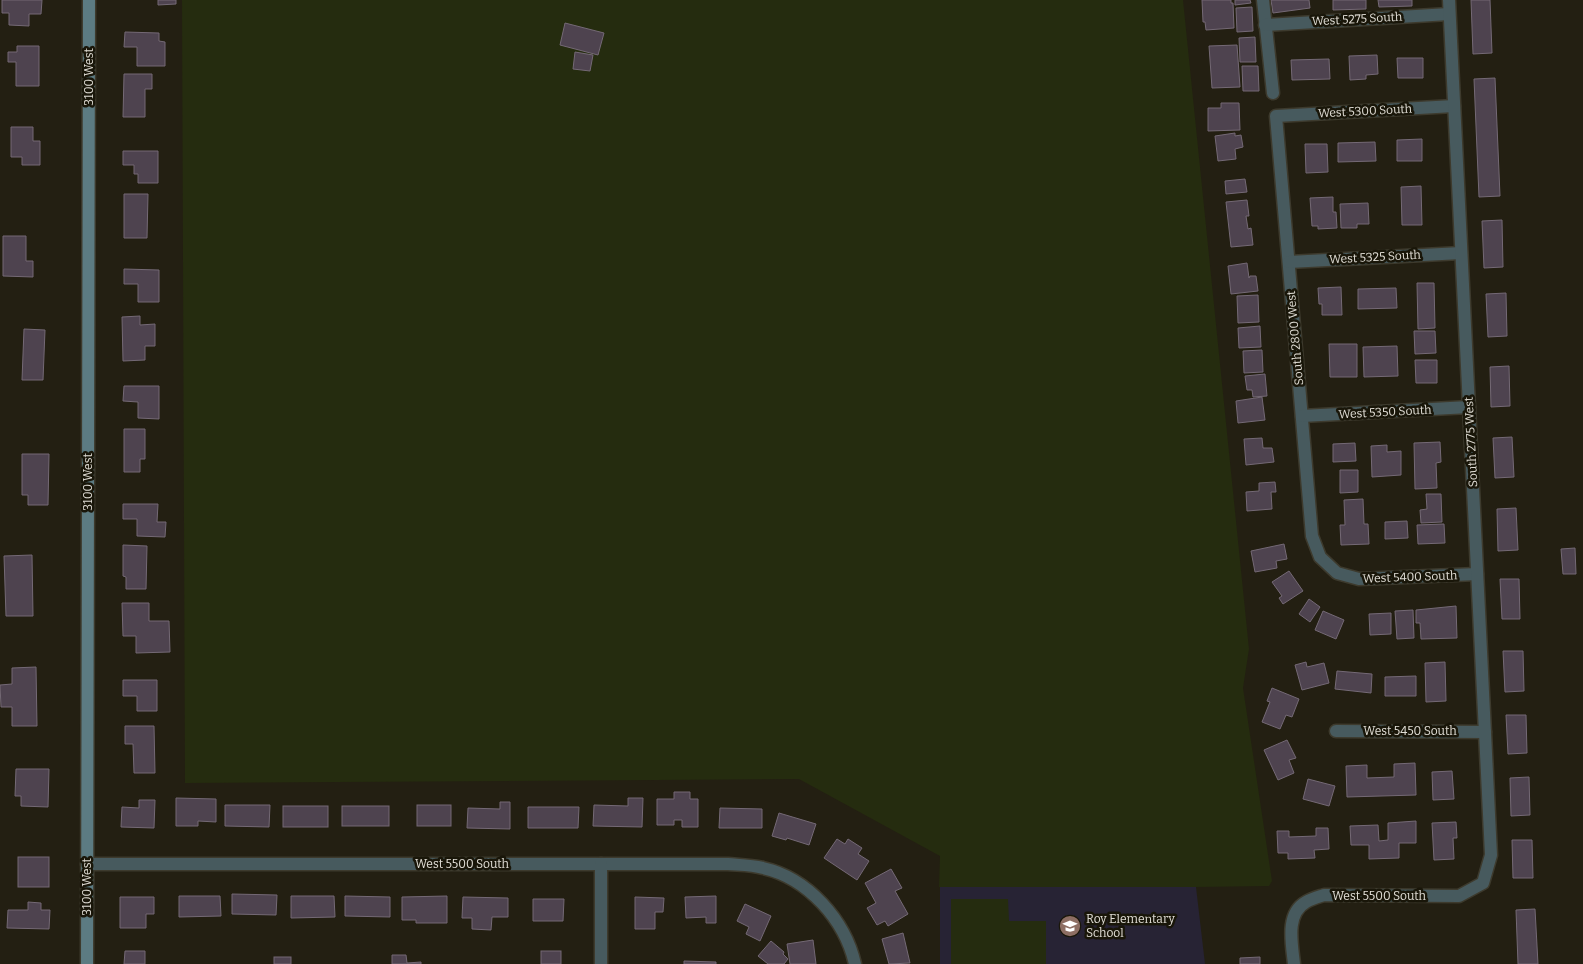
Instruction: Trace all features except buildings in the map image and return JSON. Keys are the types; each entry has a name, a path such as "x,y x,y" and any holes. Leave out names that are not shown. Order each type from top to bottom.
{"street":[{"name":"3100 West","path":"87,964 89,0"},
{"path":"1263,0 1273,93"},
{"name":"South 2775 West","path":"1448,0 1491,855 1483,883"},
{"name":"West 5275 South","path":"1265,25 1449,14"},
{"name":"West 5300 South","path":"1276,116 1454,106"},
{"name":"South 2800 West","path":"1276,116 1312,536 1320,557"},
{"name":"West 5325 South","path":"1289,262 1461,253"},
{"name":"West 5350 South","path":"1302,416 1469,407"},
{"name":"West 5400 South","path":"1320,557 1337,573 1359,580 1477,574"},
{"name":"West 5450 South","path":"1336,731 1485,732"},
{"name":"West 5500 South","path":"87,864 728,864 764,868 796,881 825,906 841,928 852,951 855,964"},
{"path":"601,864 601,964"},
{"name":"West 5500 South","path":"1294,964 1290,929 1298,908 1306,901 1324,895 1459,896 1483,883"}],"shaded area":[{"name":"Roy Elementary School","path":"940,887 1196,887 1205,964 940,964"}],"green space":[{"path":"182,0 1183,0 1249,649 1243,688 1272,881 1269,886 939,887 940,856 799,779 185,783"},
{"path":"951,899 1008,899 1009,921 1046,921 1046,964 951,964"}],"place":[{"name":"Roy Elementary School","path":"1070,926"}]}
